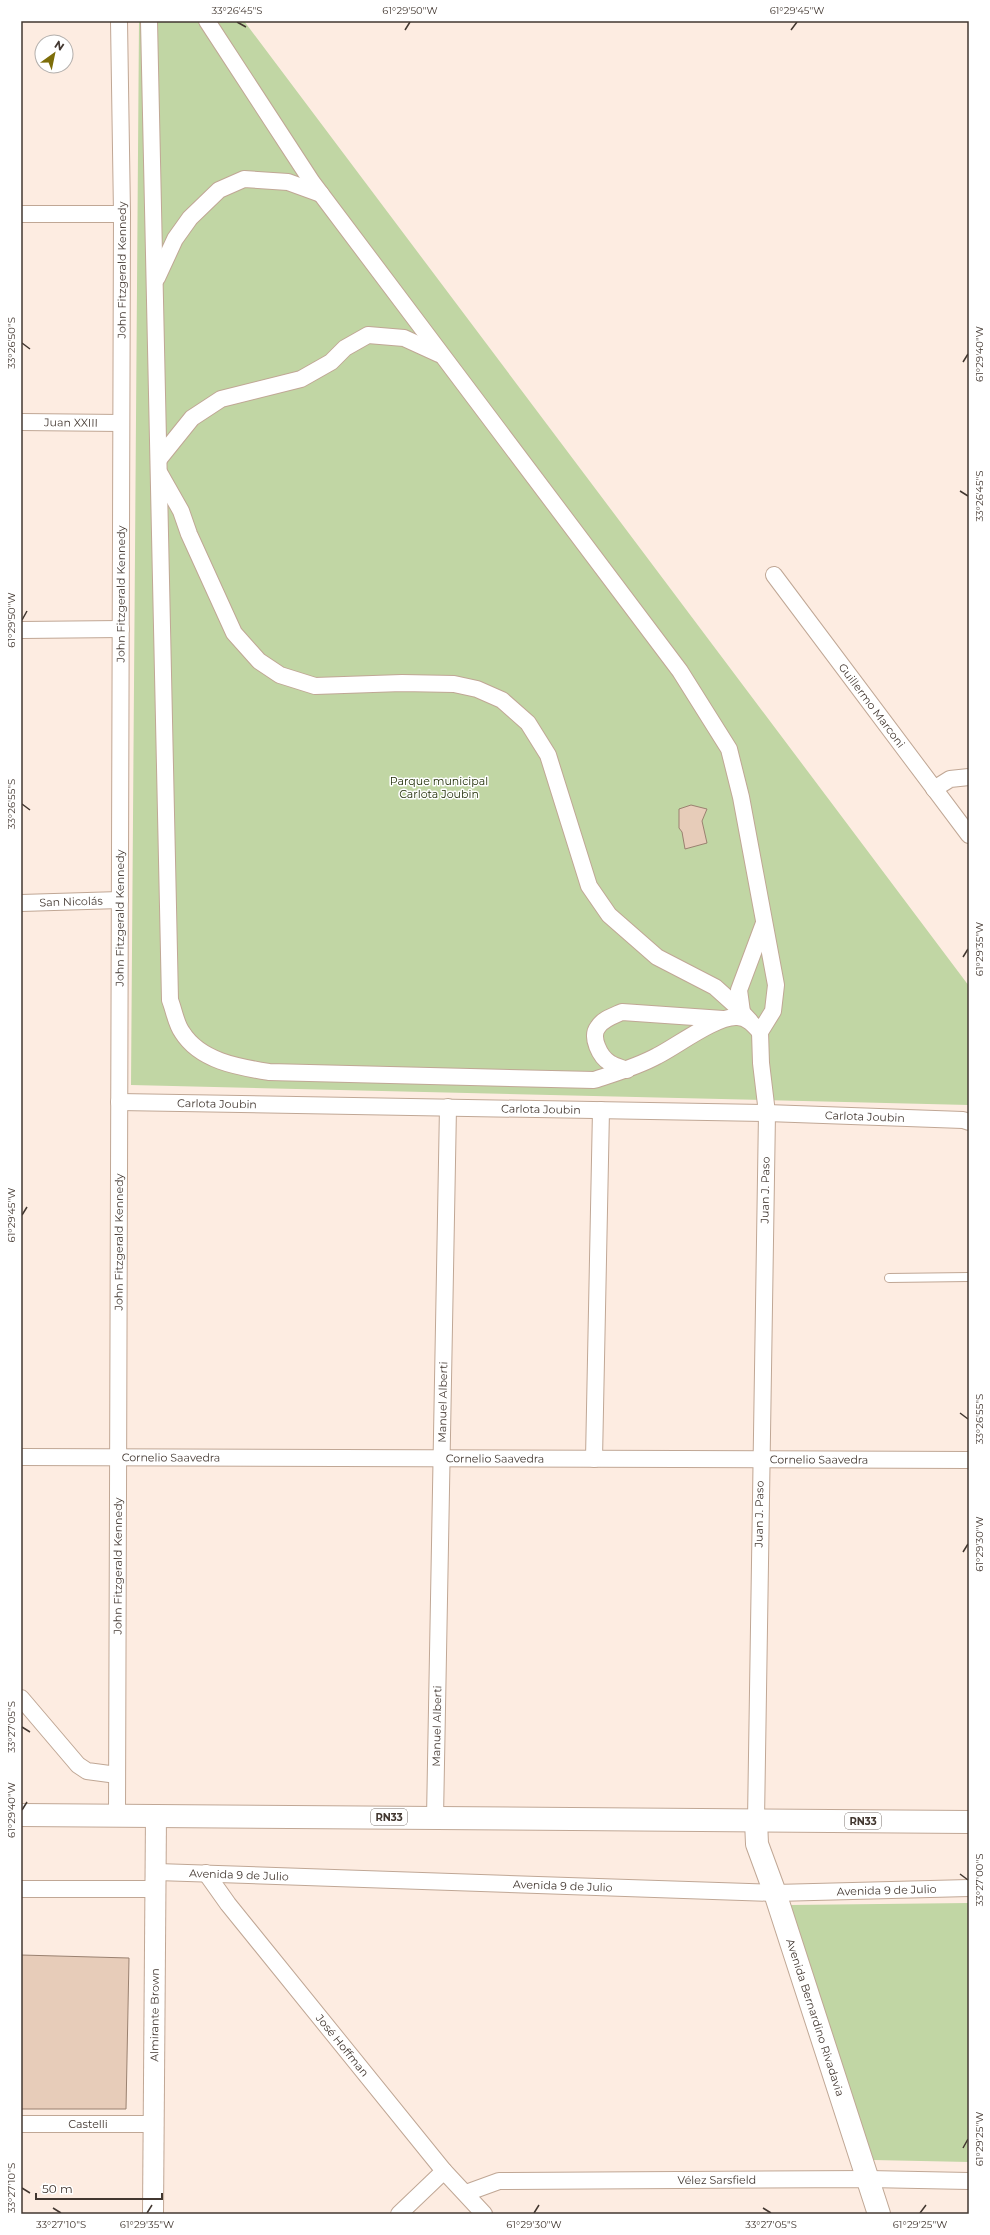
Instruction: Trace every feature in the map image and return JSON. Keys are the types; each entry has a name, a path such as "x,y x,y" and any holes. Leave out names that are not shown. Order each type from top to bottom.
{"main road":[{"name":"RN33","path":"21,1814 969,1822"},
{"name":"Avenida Bernardino Rivadavia","path":"756,1820 757,1844 775,1893 879,2214"}],"street":[{"name":"John Fitzgerald Kennedy","path":"117,1815 122,214 119,21"},
{"path":"149,21 170,1000 181,1032 199,1050 230,1066 269,1072 594,1080 627,1070 657,1057 725,1019"},
{"path":"206,21 322,194 441,355 680,671 729,749 741,797 776,985 773,1011 751,1022 738,1017 725,1019 622,1012 606,1019 597,1028 594,1039 601,1053 609,1063 627,1070"},
{"path":"155,282 175,239 190,218 219,190 244,179 288,182 322,194"},
{"path":"21,214 122,214"},
{"path":"159,466 192,418 220,399 301,379 331,362 346,348 368,335 404,338 441,355"},
{"name":"Juan XXIII","path":"21,422 121,423"},
{"path":"159,466 181,511 189,534 234,633 259,661 280,675 315,686 402,683 454,684 477,689 502,700 528,724 548,755 589,886 609,915 657,957 715,988 751,1022"},
{"name":"Guillermo Marconi","path":"774,575 969,835"},
{"path":"21,630 121,629"},
{"path":"934,789 950,779 969,778"},
{"name":"San Nicolás","path":"21,903 120,900"},
{"name":"Juan J. Paso","path":"756,1820 760,1459 767,1113 761,1063 751,1022 739,990 765,922"},
{"name":"Carlota Joubin","path":"119,1102 767,1113 966,1121"},
{"name":"Manuel Alberti","path":"435,1818 448,1107"},
{"path":"594,1459 601,1110"},
{"name":"Cornelio Saavedra","path":"21,1457 969,1460"},
{"path":"21,1698 78,1765 88,1771 117,1775"},
{"name":"Almirante Brown","path":"153,2214 157,1881 156,1815"},
{"name":"Avenida 9 de Julio","path":"21,1889 157,1881 206,1873 775,1893 969,1888"},
{"name":"José Hoffman","path":"206,1873 228,1904 444,2171 466,2192 484,2214"},
{"name":"Castelli","path":"21,2124 154,2124"},
{"path":"399,2214 444,2171"},
{"name":"Vélez Sarsfield","path":"466,2192 499,2181 868,2179 969,2181"}],"lane":[{"path":"889,1278 969,1277"}],"green space":[{"name":"Parque municipal Carlota Joubin","path":"139,21 244,21 969,986 969,1105 131,1085"},
{"path":"969,1903 969,2162 873,2160 790,1905"}],"building":[{"path":"691,805 707,809 702,821 707,843 685,849 682,832 679,828 679,809"},
{"path":"21,1955 129,1958 126,2109 21,2109"}]}
